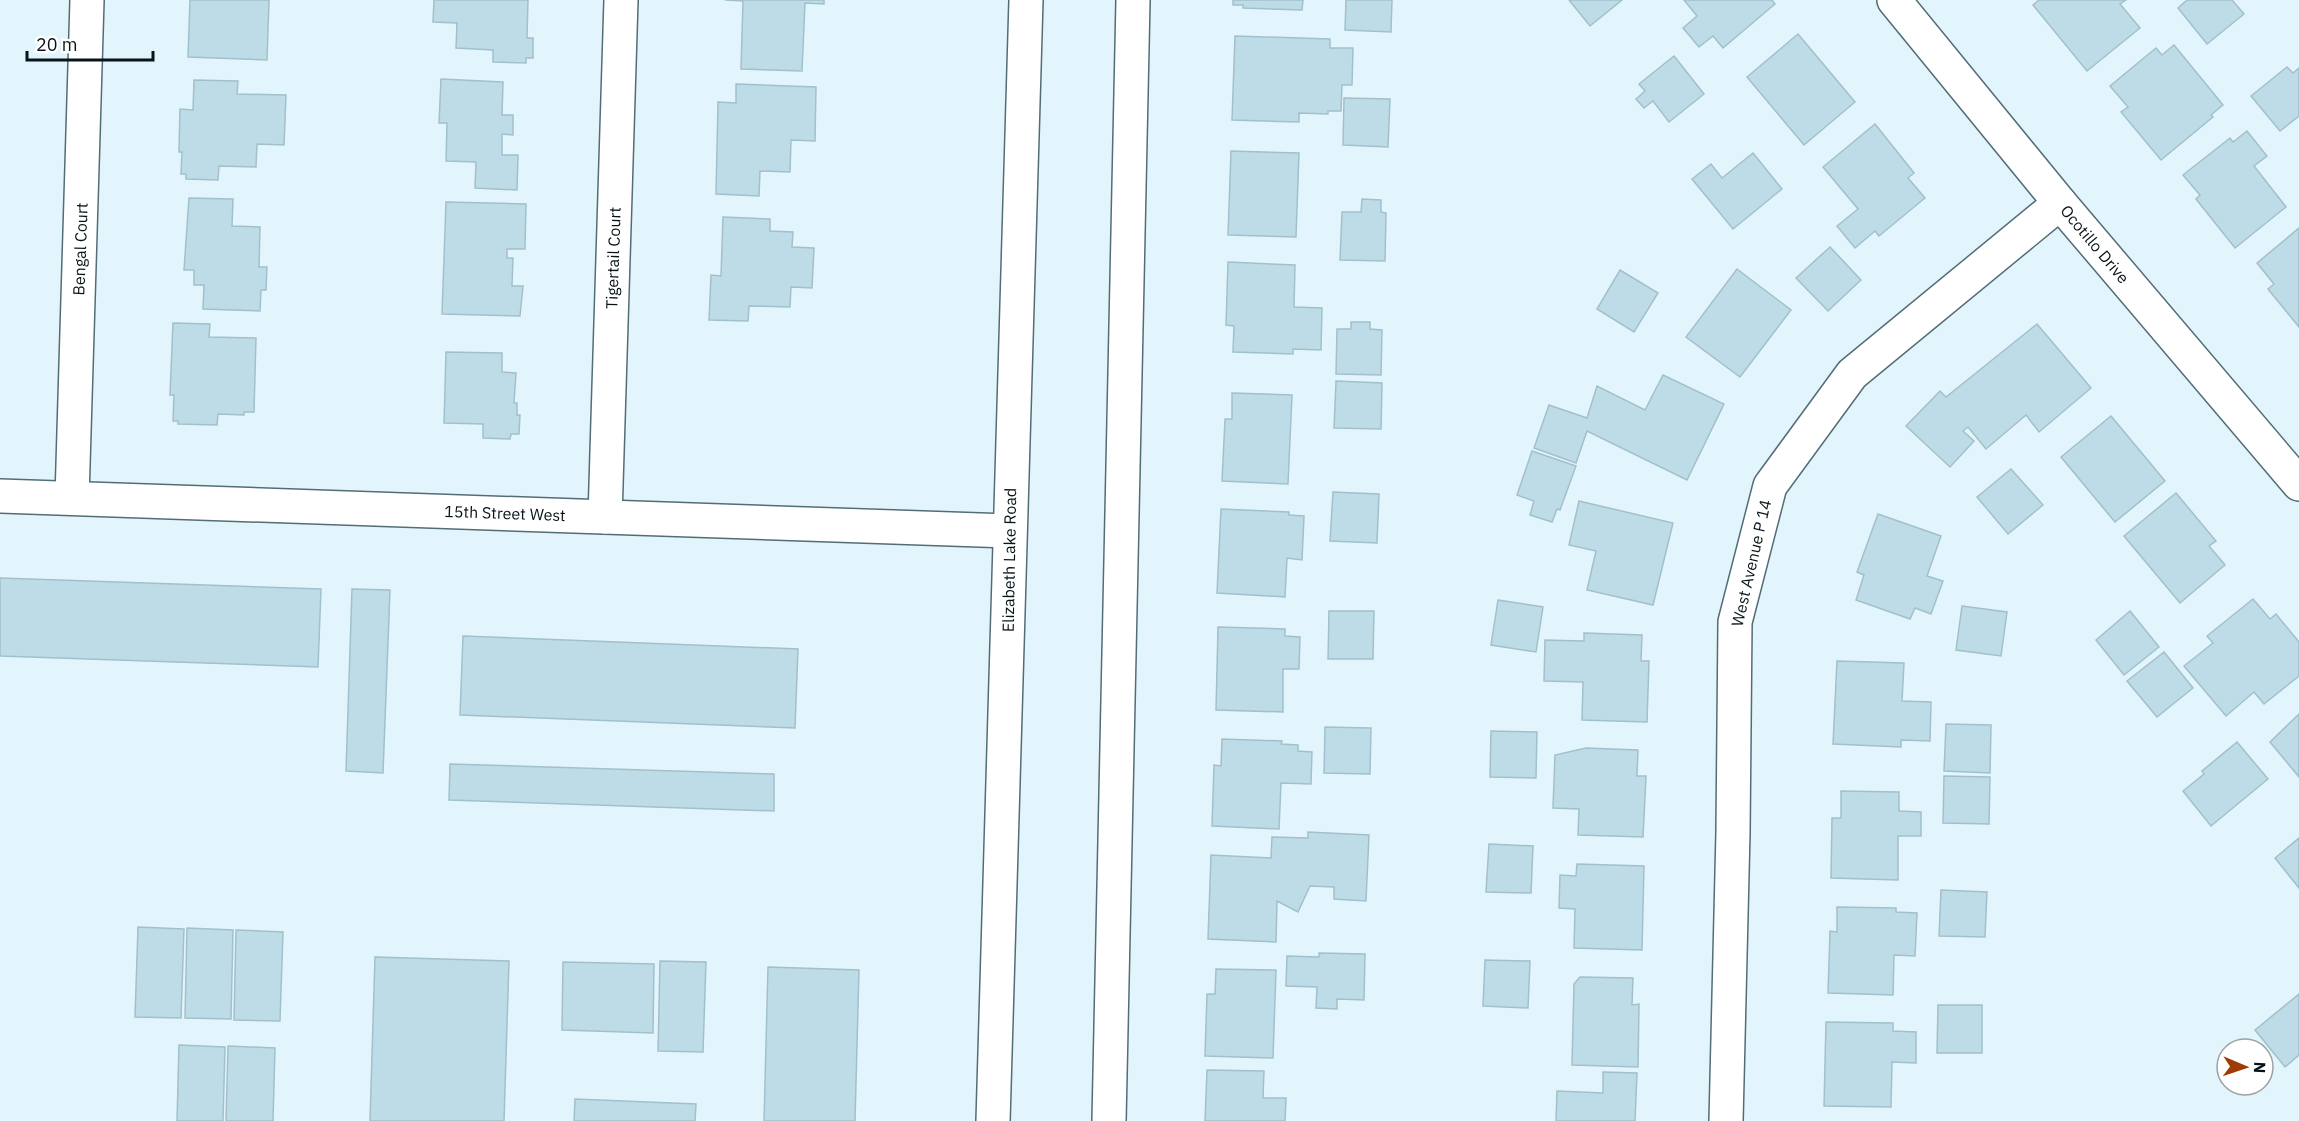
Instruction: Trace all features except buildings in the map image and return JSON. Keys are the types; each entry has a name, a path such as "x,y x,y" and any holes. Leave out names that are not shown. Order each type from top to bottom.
{"street":[{"name":"Bengal Court","path":"72,498 87,0"},
{"name":"Tigertail Court","path":"605,517 621,0"},
{"name":"Elizabeth Lake Road","path":"993,1121 1026,0"},
{"path":"1109,1121 1133,0"},
{"name":"Ocotillo Drive","path":"1894,0 2060,203 2299,484"},
{"name":"West Avenue P 14","path":"1726,1121 1733,843 1735,622 1770,486 1852,374 2060,203"},
{"name":"15th Street West","path":"0,496 1009,531"}]}
